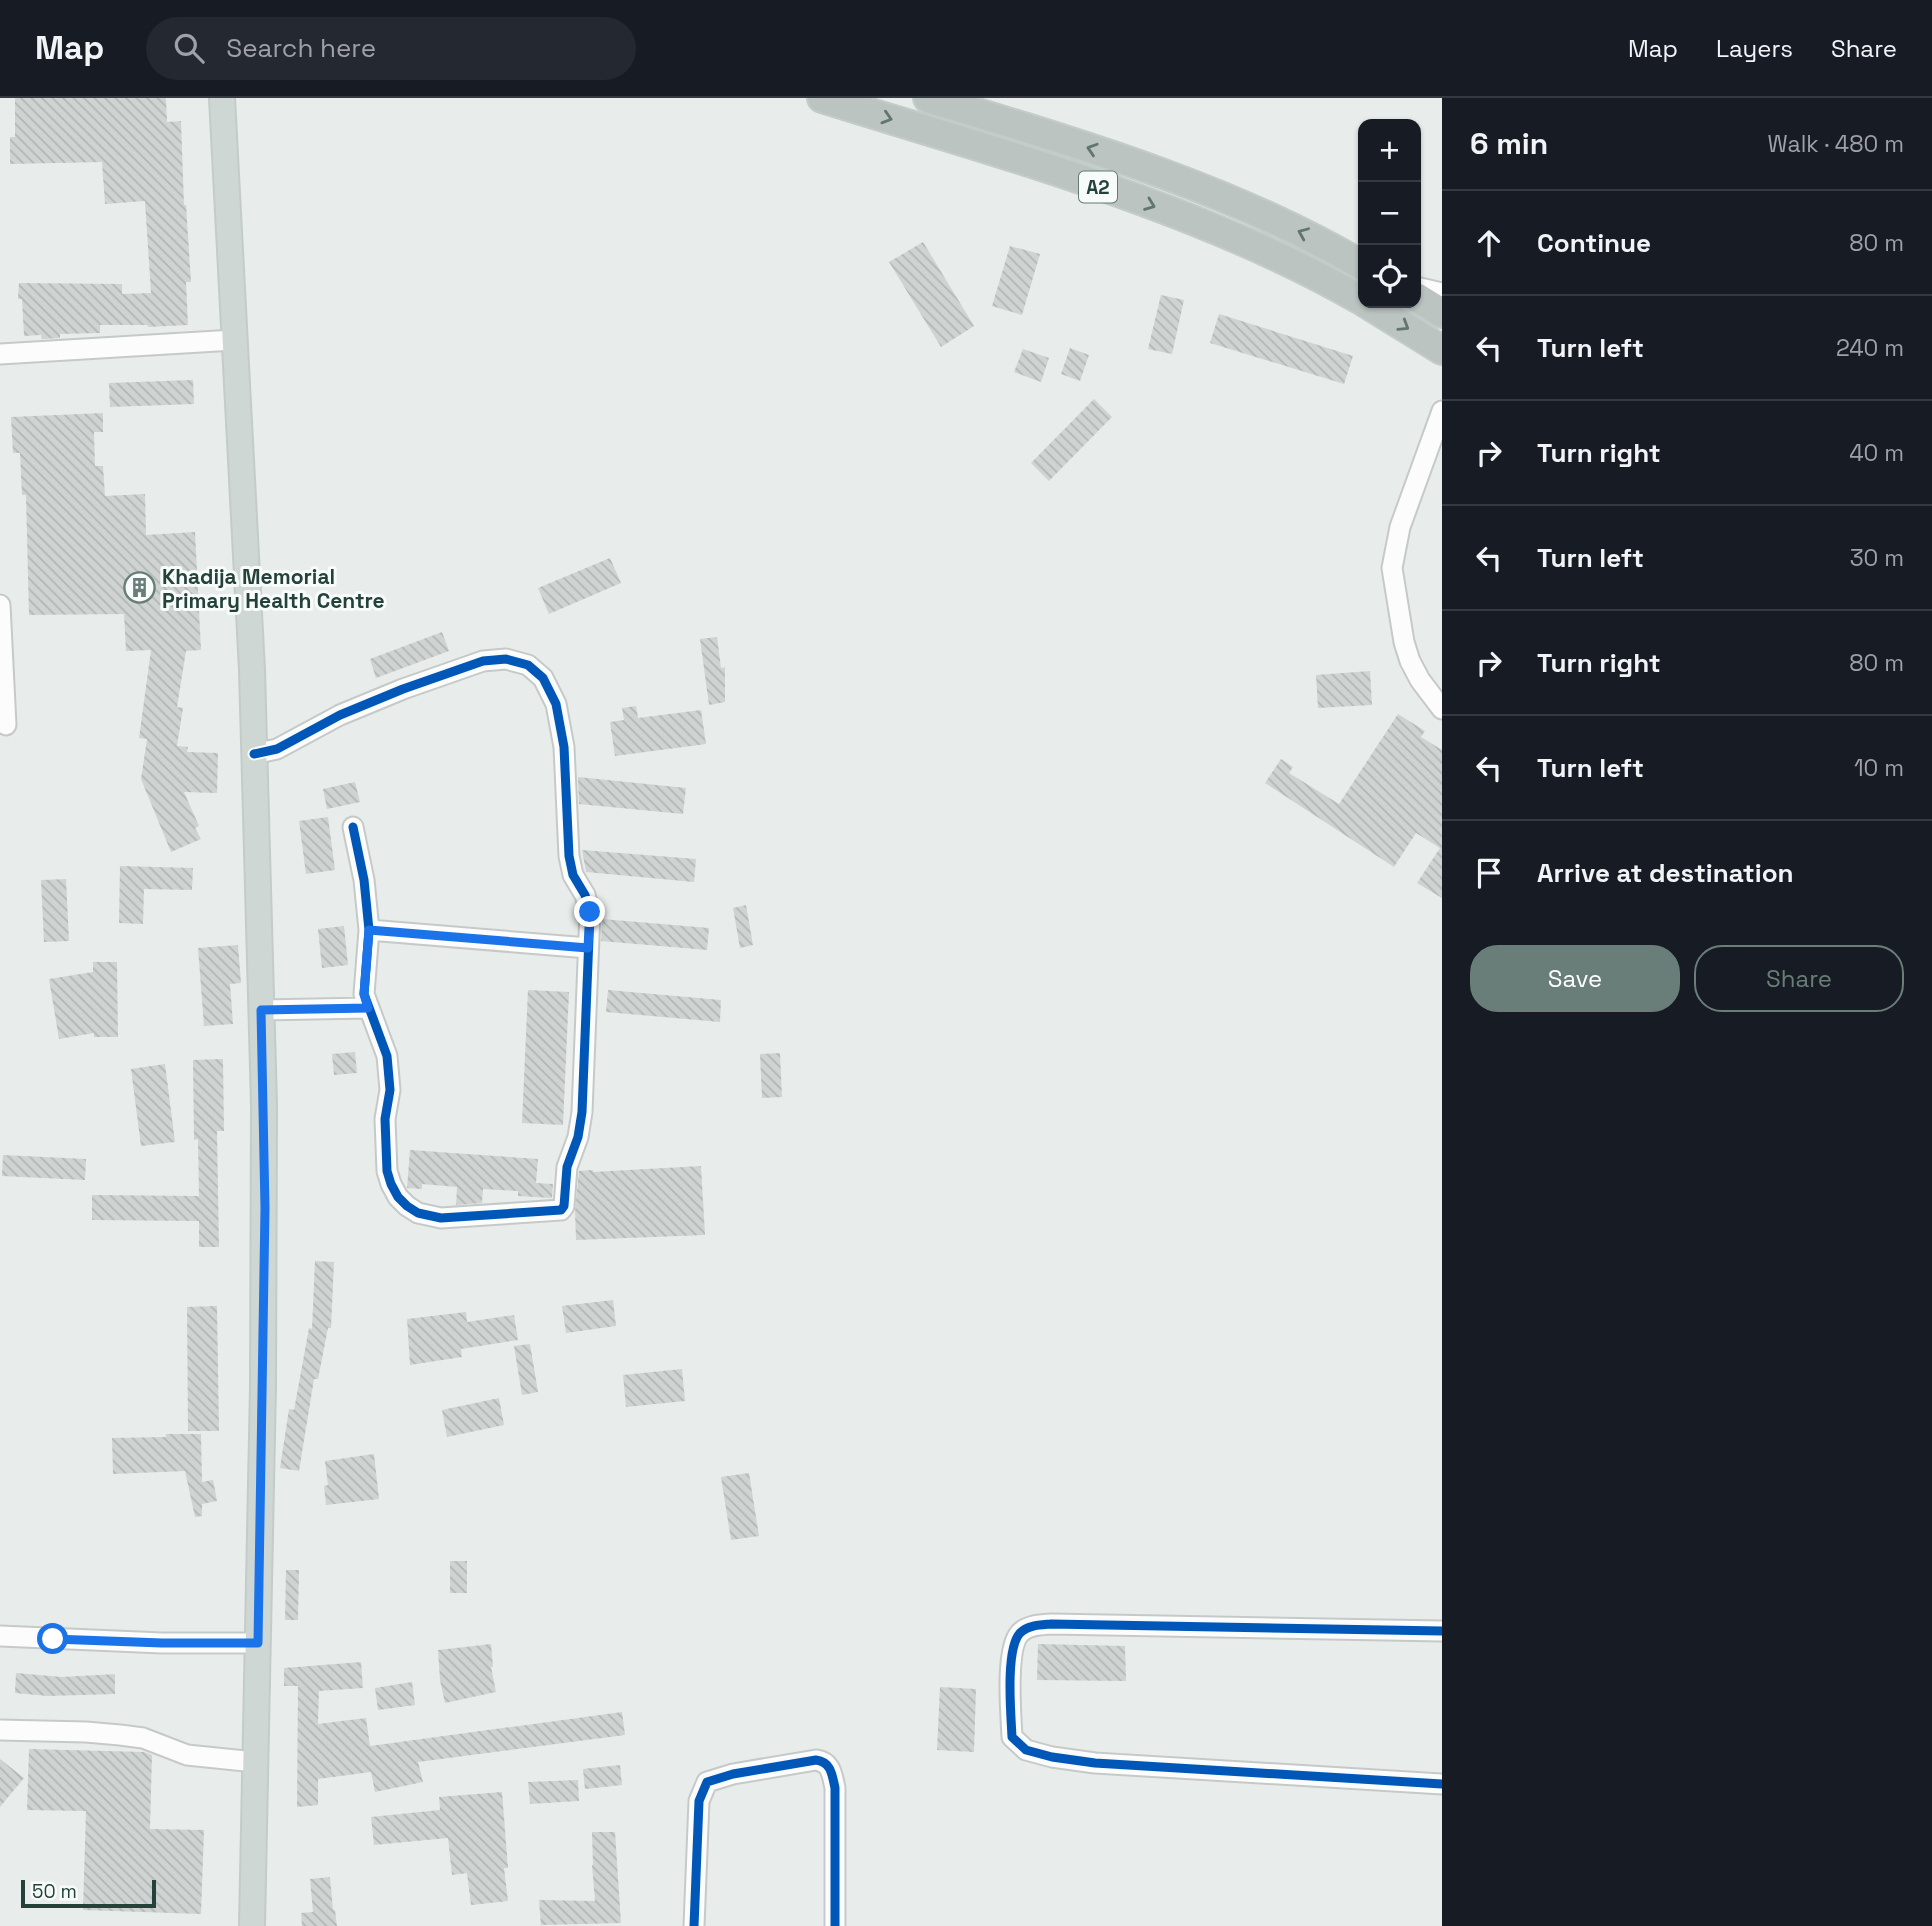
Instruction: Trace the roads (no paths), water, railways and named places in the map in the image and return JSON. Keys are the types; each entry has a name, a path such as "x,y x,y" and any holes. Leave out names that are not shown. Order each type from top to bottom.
{"highway":[{"name":"A2","path":"822,98 1150,205 1267,252 1358,299"},
{"name":"A2","path":"928,98 1124,159 1320,240 1358,263"},
{"path":"1421,300 1442,313"},
{"name":"A2","path":"1374,308 1442,350"}],"main road":[{"path":"222,98 246,526 265,1208 253,1926"}],"street":[{"path":"1421,288 1442,293"},
{"path":"0,354 234,340"},
{"path":"1442,411 1399,527 1392,568 1404,642 1410,662 1419,680 1442,709"},
{"path":"0,605 6,725"},
{"path":"254,754 276,749 340,715 483,661 506,659 528,665 543,678 556,704 564,747 569,856 573,874 590,912 582,1112 578,1137 567,1167 565,1206 555,1211 525,1211 441,1219 418,1213 398,1197 387,1171 385,1119 390,1090 387,1056 364,994 369,930 364,880 353,827"},
{"path":"369,930 588,948"},
{"path":"261,1010 368,1008"},
{"path":"1442,1631 1035,1626 1021,1632 1013,1643 1010,1696 1012,1737 1026,1750 1052,1757 1095,1763 1259,1775 1442,1784"},
{"path":"0,1636 162,1643 258,1643"},
{"path":"0,1730 120,1735 143,1738 187,1755 255,1762"},
{"path":"694,1926 699,1801 707,1782 733,1774 816,1759 828,1766 835,1788 835,1926"}],"place":[{"name":"Khadija Memorial Primary Health Centre","path":"139,588"}]}
